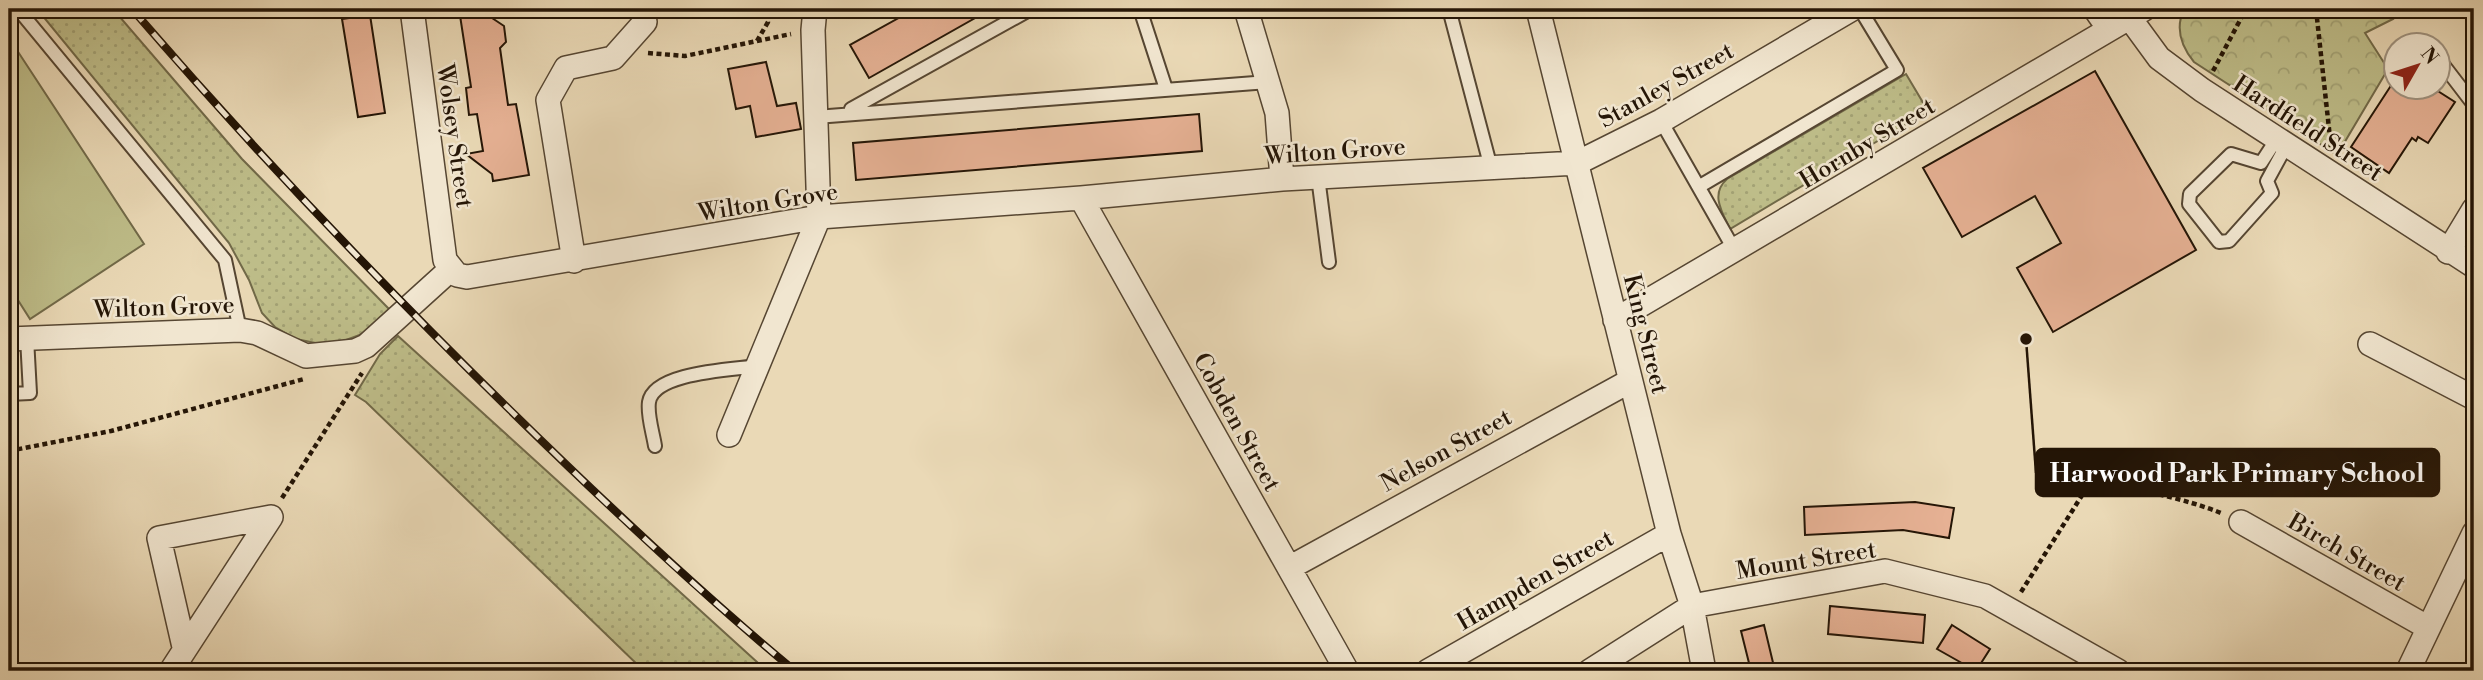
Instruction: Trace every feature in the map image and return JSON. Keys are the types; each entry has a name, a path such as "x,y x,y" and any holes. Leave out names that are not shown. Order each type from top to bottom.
{"street":[{"name":"Wolsey Street","path":"412,9 445,260 451,269"},
{"path":"1246,9 1277,113 1282,179"},
{"name":"King Street","path":"1538,9 1669,534 1692,606 1704,671"},
{"name":"Stanley Street","path":"1577,163 1661,121 1852,9"},
{"path":"2095,9 2109,29"},
{"name":"Hornby Street","path":"1615,320 2136,13"},
{"name":"Hardfield Street","path":"2136,13 2159,58 2281,143 2448,252 2474,266"},
{"path":"729,435 819,217 814,19"},
{"path":"574,261 548,100 566,68 613,58 645,22"},
{"name":"Wilton Grove","path":"18,339 240,330 257,333 306,356 338,354 366,346 451,269 457,275 467,277 574,261 819,217 1082,198 1282,179 1577,163"},
{"name":"Cobden Street","path":"1082,198 1347,671"},
{"path":"2448,252 2474,209"},
{"path":"2370,344 2474,398"},
{"name":"Nelson Street","path":"1289,568 1630,381"},
{"path":"184,648 159,538 271,517"},
{"path":"171,671 271,517"},
{"name":"Birch Street","path":"2241,522 2427,628"},
{"path":"2408,671 2474,533"},
{"name":"Hampden Street","path":"1428,671 1669,534"},
{"name":"Mount Street","path":"1692,606 1885,570 1985,596 2118,671"},
{"path":"1590,671 1692,606"}],"lane":[{"path":"19,9 225,260 240,330"},
{"path":"846,112 1031,9"},
{"path":"1140,9 1166,89"},
{"path":"1449,9 1491,168"},
{"path":"1700,186 1897,71 1860,9"},
{"path":"2452,76 2474,105"},
{"path":"816,117 846,112 1268,82"},
{"path":"1661,121 1735,251"},
{"path":"2281,143 2267,181 2272,193 2229,241 2219,242 2189,204 2190,194 2231,154 2261,163 2281,143"},
{"path":"1318,177 1329,262"},
{"path":"9,394 30,393 18,339"},
{"path":"655,446 648,404 653,390 667,382 692,376 758,366"}],"path":[{"path":"756,41 768,22 766,9"},
{"path":"2202,90 2246,9"},
{"path":"2316,9 2332,159 2326,170"},
{"path":"624,45 633,53 685,56 756,41 814,19"},
{"path":"271,517 372,357 366,346"},
{"path":"9,451 111,431 288,386 303,380 338,354"},
{"path":"2010,611 2086,489 2095,486 2157,496 2213,509 2241,522"}],"green space":[{"path":"37,9 113,9 242,159 390,310 365,333 330,346 296,339 275,327 262,313 249,280 229,243"},
{"path":"2184,9 2387,9 2393,19 2365,33 2382,60 2382,79 2337,155 2194,62 2181,37 2181,16"},
{"path":"9,38 144,244 30,319 9,286"},
{"path":"1906,74 1928,111 1730,229 1718,197 1727,179"},
{"path":"398,336 767,671 644,671 366,402 355,395 380,354"}],"building":[{"path":"459,9 485,9 486,14 504,26 506,42 500,48 508,105 516,104 529,175 493,181 492,174 466,154 483,151 477,114 469,115 466,88 471,87"},
{"path":"915,9 991,9 869,78 850,45"},
{"path":"370,15 385,113 358,117 342,19"},
{"path":"766,62 777,106 796,103 801,129 756,137 750,106 736,109 728,69"},
{"path":"2095,71 2196,250 2053,332 2017,268 2061,243 2035,196 1962,237 1923,168"},
{"path":"2382,99 2382,102 2455,102 2428,143 2418,137 2416,141 2412,138 2389,173 2351,147"},
{"path":"1199,114 1202,151 856,180 853,143"},
{"path":"1915,502 1954,508 1949,538 1903,530 1805,535 1804,507"},
{"path":"1830,606 1925,615 1923,643 1828,634"},
{"path":"1764,625 1775,671 1751,671 1741,631"},
{"path":"1952,625 1990,649 1976,671 1937,649"}],"railway":[{"path":"132,9 270,163 461,361 650,544 795,671"}],"place":[{"name":"Harwood Park Primary School","path":"2026,339"}]}
